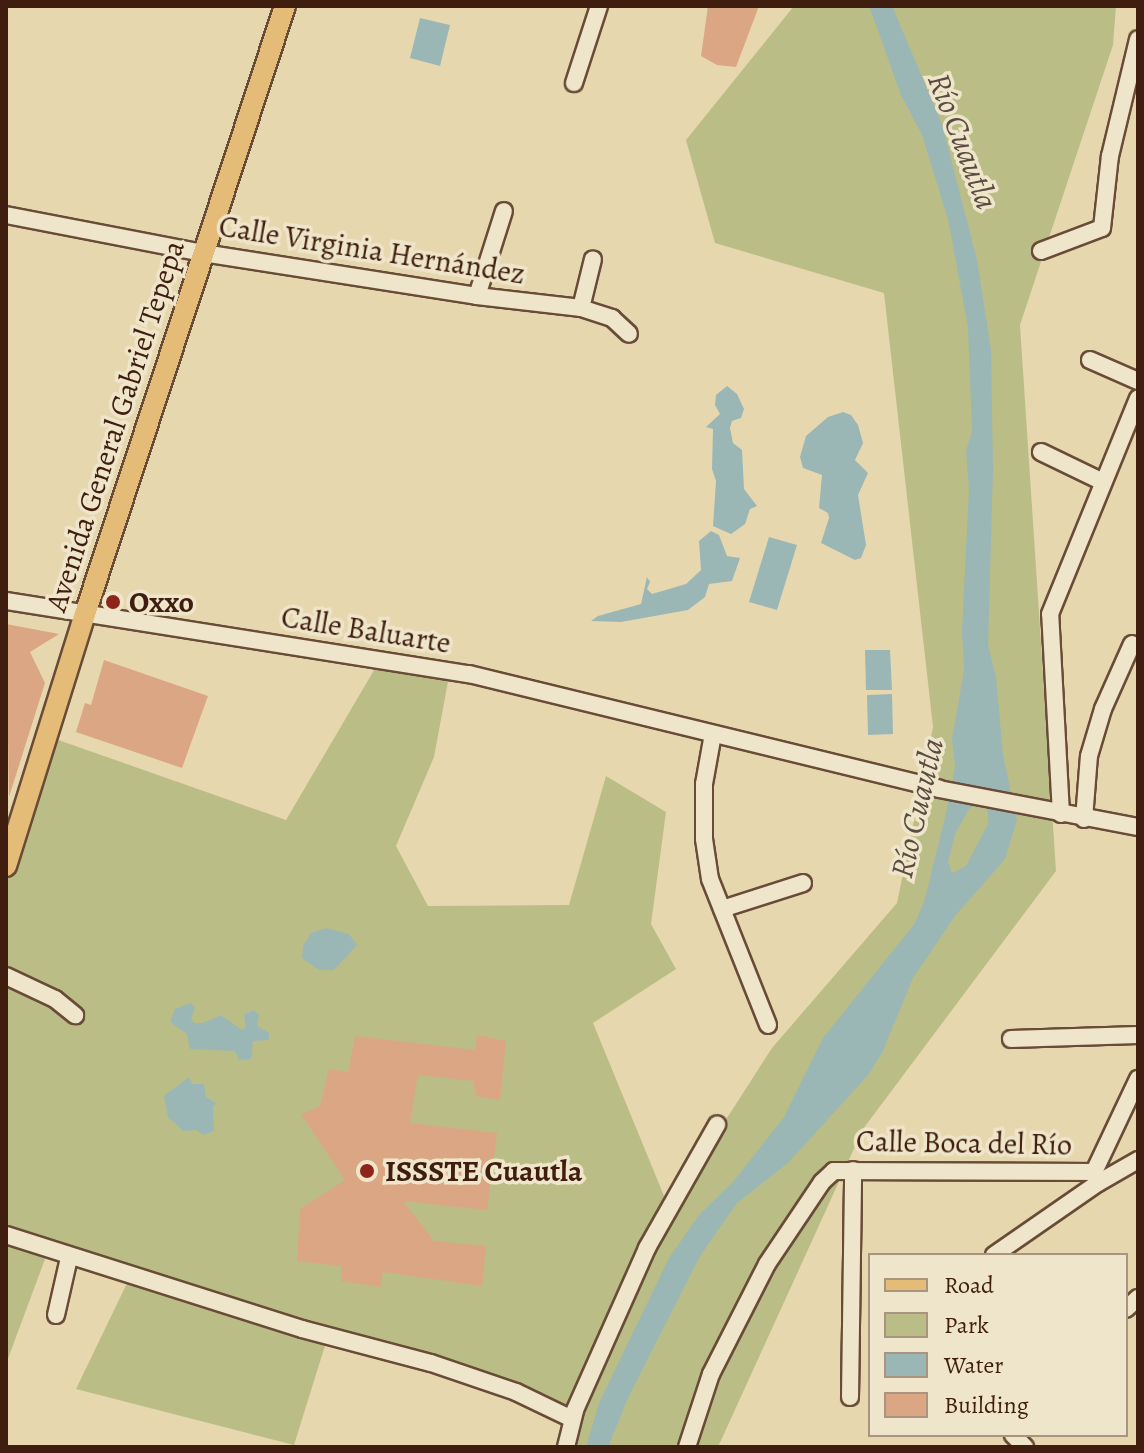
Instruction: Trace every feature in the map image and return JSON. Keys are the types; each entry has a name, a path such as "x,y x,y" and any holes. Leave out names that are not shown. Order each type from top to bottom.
{"main road":[{"name":"Avenida General Gabriel Tepepa","path":"6,866 85,614 285,6"}],"street":[{"path":"574,83 599,6"},
{"path":"1041,251 1102,228 1110,156 1130,112 1138,39"},
{"path":"477,296 504,211"},
{"name":"Calle Virginia Hernández","path":"6,215 203,253 477,296 581,308 612,318 629,334"},
{"path":"581,308 593,259"},
{"path":"1090,360 1138,381"},
{"path":"1061,814 1050,614 1138,398"},
{"path":"1041,452 1103,482"},
{"name":"Calle Baluarte","path":"6,601 469,674 939,789 1138,827"},
{"path":"1084,819 1089,756 1103,709 1132,644"},
{"path":"713,734 704,784 704,839 710,879 768,1025"},
{"path":"722,909 803,883"},
{"path":"6,976 55,999 75,1015"},
{"path":"1011,1039 1138,1035"},
{"path":"1096,1178 1138,1079"},
{"path":"566,1447 572,1419 647,1248 717,1125"},
{"path":"997,1253 1096,1178 1138,1160"},
{"path":"850,1397 853,1170"},
{"name":"Calle Boca del Río","path":"687,1447 711,1374 767,1264 822,1182 834,1171 1096,1178"},
{"path":"6,1235 69,1258 302,1329 431,1363 516,1392 572,1419"},
{"path":"56,1315 69,1258"}],"green space":[{"path":"794,6 1116,6 1113,45 1020,325 1056,871 863,1129 718,1447 568,1447 575,1410 328,1336 294,1445 76,1389 130,1277 48,1251 6,1364 6,860 47,736 286,820 380,660 450,671 434,757 396,846 428,906 569,905 606,776 666,812 651,924 676,969 593,1023 669,1208 772,1048 897,903 933,727 884,293 715,243 686,140"}],"water":[{"path":"869,6 892,6 942,124 977,260 991,350 993,469 988,645 996,677 1003,755 1017,820 1005,859 955,916 913,978 882,1053 868,1075 789,1162 737,1203 700,1256 628,1398 608,1447 586,1447 599,1403 669,1258 699,1215 733,1182 784,1117 823,1038 915,923 924,902 947,809 955,767 952,739 964,670 962,631 969,489 966,451 972,431 968,327 948,219 922,135 901,95","holes":["980,802 987,809 989,822 966,866 952,873 948,862 955,834 969,809"]},
{"path":"420,18 450,25 440,66 410,58"},
{"path":"727,386 737,394 744,409 741,418 732,421 730,428 733,443 742,450 744,489 757,506 750,509 745,524 731,534 713,526 716,481 712,469 713,429 706,427 720,414 715,405 716,395"},
{"path":"843,412 851,415 858,425 863,443 855,460 868,473 858,495 866,545 861,558 855,560 821,543 829,518 828,513 819,508 822,475 803,468 800,457 806,436 828,417"},
{"path":"711,531 719,535 727,556 740,558 732,581 709,584 705,597 688,610 621,622 591,621 598,616 641,604 647,577 650,582 647,589 652,594 686,584 701,570 699,541"},
{"path":"769,537 797,545 777,610 749,602"},
{"path":"865,650 890,650 892,690 866,690"},
{"path":"892,694 893,734 868,735 867,695"},
{"path":"326,928 349,934 357,945 334,970 319,970 302,958 303,946 311,933"},
{"path":"191,1003 195,1008 191,1019 194,1023 203,1023 221,1015 242,1030 246,1027 244,1014 254,1010 259,1015 257,1026 269,1033 269,1040 253,1041 251,1059 239,1060 235,1051 190,1049 187,1034 170,1022 175,1009"},
{"path":"189,1077 192,1084 204,1084 206,1097 216,1103 213,1107 214,1131 203,1135 196,1130 183,1131 168,1117 164,1096"}],"building":[{"path":"708,6 759,6 736,67 717,65 701,56"},
{"path":"6,624 59,634 30,652 45,683 9,797"},
{"path":"104,660 208,696 182,768 76,732 85,703 91,705"},
{"path":"477,1035 506,1041 500,1100 475,1096 474,1081 418,1075 410,1123 497,1133 487,1210 403,1201 434,1241 486,1246 482,1286 383,1272 380,1287 341,1281 341,1266 297,1261 300,1209 345,1180 301,1114 320,1106 329,1069 348,1072 355,1036 475,1050"}],"place":[{"name":"Oxxo","path":"113,602"},
{"name":"ISSSTE Cuautla","path":"367,1171"}],"water label":[{"name":"Río Cuautla","path":"963,141"},
{"name":"Río Cuautla","path":"917,808"}]}
